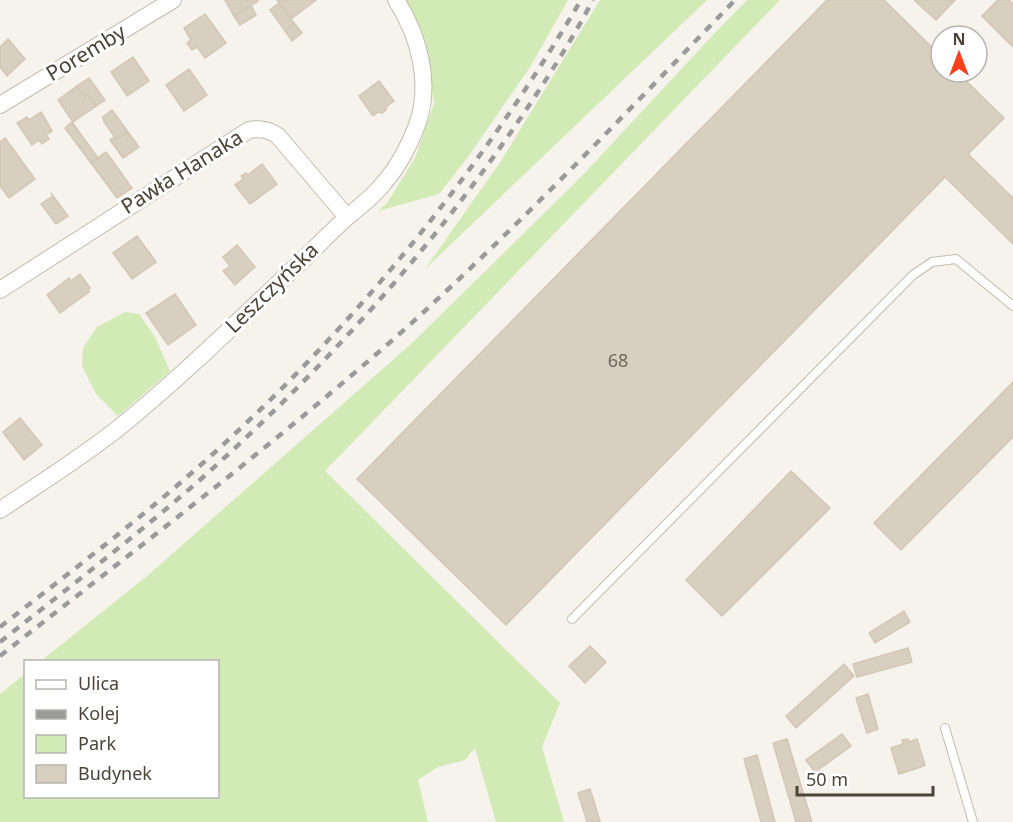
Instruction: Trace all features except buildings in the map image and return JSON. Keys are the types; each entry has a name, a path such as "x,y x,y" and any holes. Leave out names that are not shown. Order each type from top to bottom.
{"street":[{"name":"Poremby","path":"0,105 173,0"},
{"name":"Leszczyńska","path":"0,510 99,443 171,384 374,194 393,171 410,143 421,111 424,91 421,63 408,21 396,0"},
{"name":"Pawła Hanaka","path":"0,290 249,130 262,129 278,136 347,217"}],"lane":[{"path":"572,619 913,275 932,262 956,259 1013,306"},
{"path":"945,728 973,822"}],"green space":[{"path":"405,0 568,0 530,67 468,157 439,194 378,211 387,203 415,158 434,104 425,41"},
{"path":"600,0 707,0 425,269 499,164"},
{"path":"747,0 780,0 325,471 560,703 542,747 564,822 496,822 475,748 465,760 438,767 418,780 428,822 0,822 0,694 24,675 24,798 219,798 219,660 42,660 147,576 411,344 581,177"},
{"path":"125,312 139,314 155,337 170,371 118,416 96,394 82,366 83,348 97,327"}],"railway":[{"path":"0,627 179,484 259,411 312,358 362,303 457,187 542,64 581,0"},
{"path":"0,642 201,479 324,361 400,276 471,188 551,72 593,0"},
{"path":"0,656 256,455 405,329 531,209 735,0"}]}
